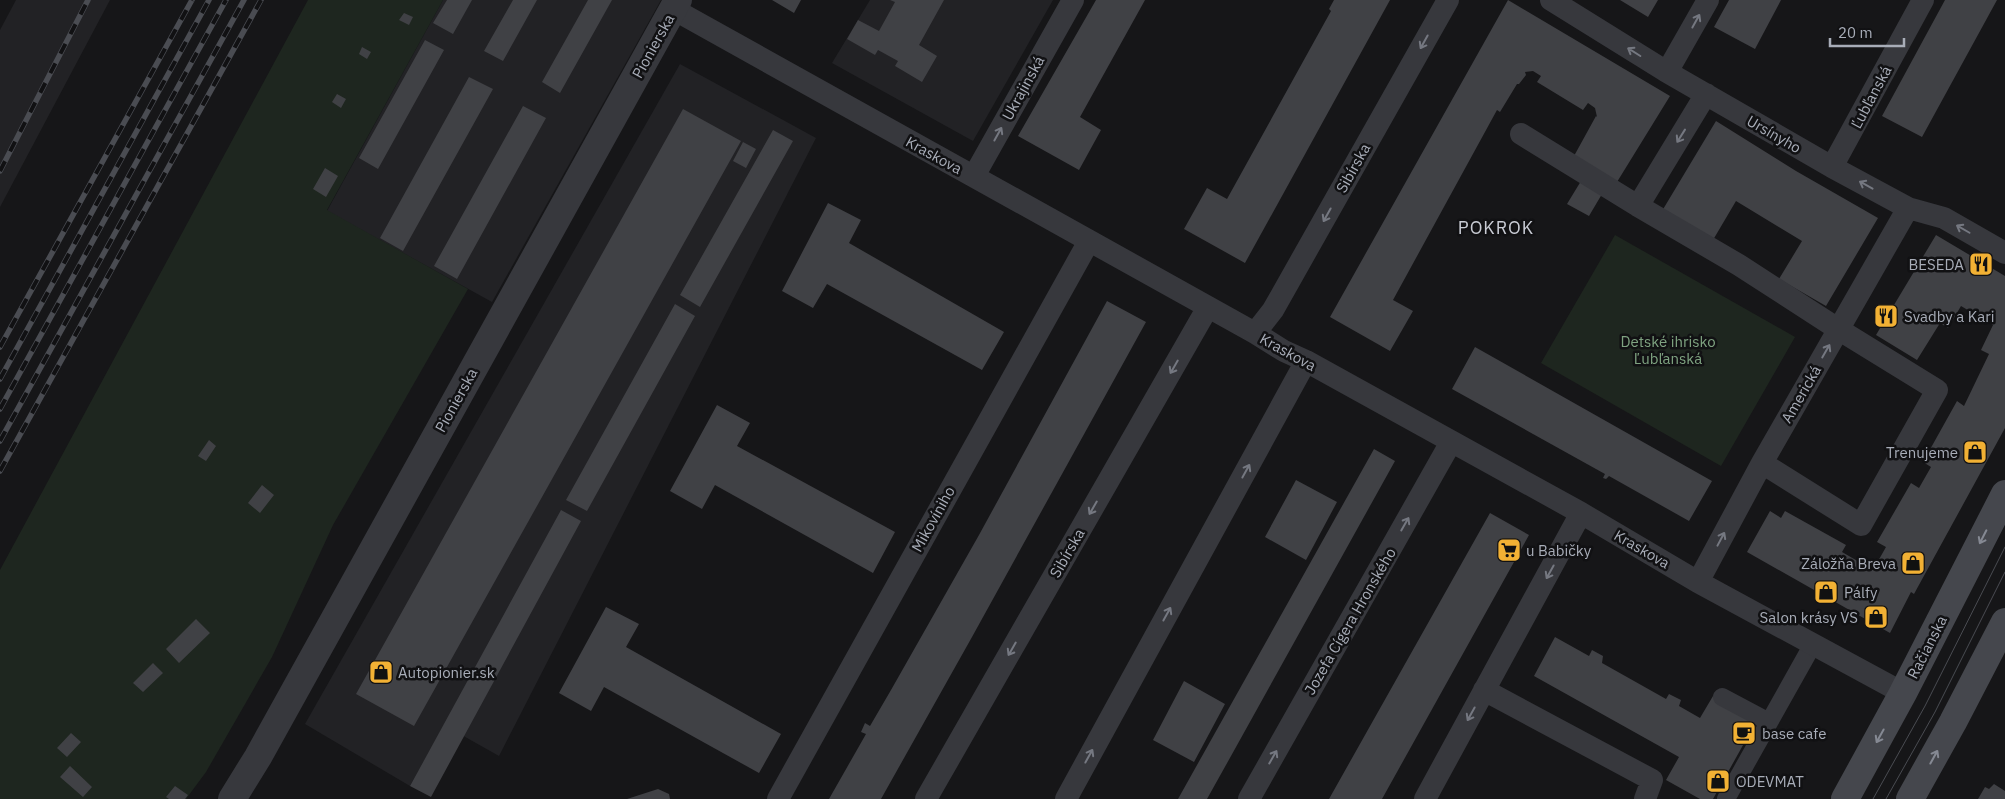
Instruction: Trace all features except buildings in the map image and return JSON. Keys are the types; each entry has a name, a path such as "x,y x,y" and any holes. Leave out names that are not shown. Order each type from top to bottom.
{"main road":[{"name":"Račianska","path":"1845,799 1903,693 2005,494"},
{"path":"1910,799 2005,622"}],"street":[{"name":"Ukrajinská","path":"974,176 1073,0"},
{"name":"Sibírska","path":"1255,333 1273,310 1448,0"},
{"name":"Ursínyho","path":"1551,0 1667,72 1832,167 1908,208 1944,218 2005,253"},
{"path":"1667,72 1708,0"},
{"name":"Ľubľanská","path":"1832,167 1922,0"},
{"name":"Kraskova","path":"676,5 1284,351 1306,361 1581,513 1698,582 1903,693"},
{"name":"Pionierska","path":"232,799 258,757 676,5"},
{"path":"1638,206 1706,94"},
{"path":"1521,134 1739,265 1937,390 1861,525 1762,463"},
{"name":"Americká","path":"1698,582 1762,463 1908,208"},
{"name":"Mikovíniho","path":"778,799 1089,241"},
{"name":"Sibírska","path":"926,799 1208,307"},
{"path":"1066,799 1306,361"},
{"name":"Jozefa Cígera Hronského","path":"1249,799 1451,442"},
{"path":"1425,799 1581,513"},
{"path":"1726,799 1813,644"},
{"path":"1484,690 1652,780 1645,799"},
{"path":"1722,698 1769,722"}],"shaded area":[{"path":"16,0 110,0 0,207 0,30"},
{"path":"443,0 661,0 492,302 327,211"},
{"path":"870,0 1053,0 973,141 832,63"},
{"path":"680,64 816,138 499,756 444,725 410,786 305,724"}],"green space":[{"path":"308,0 443,0 327,210 468,289 333,525 272,657 206,772 186,799 0,799 0,570"},
{"name":"Detské ihrisko Ľubľanská","path":"1615,235 1795,337 1721,466 1541,363"}],"tram line":[{"path":"1873,799 1925,706 2005,547"},
{"path":"1886,799 1935,712 2005,572"}],"railway":[{"path":"0,171 88,0"},
{"path":"0,347 192,0"},
{"path":"0,379 209,0"},
{"path":"0,409 226,0"},
{"path":"0,441 244,0"},
{"path":"0,471 261,0"}],"place":[{"name":"BESEDA","path":"1981,264"},
{"name":"Svadby a Kari","path":"1886,316"},
{"name":"Trenujeme","path":"1975,452"},
{"name":"u Babičky","path":"1509,550"},
{"name":"Záložňa Breva","path":"1913,563"},
{"name":"Pálfy","path":"1826,592"},
{"name":"Salon krásy VS","path":"1876,617"},
{"name":"Autopionier.sk","path":"381,672"},
{"name":"base cafe","path":"1744,733"},
{"name":"ODEVMAT","path":"1718,781"}],"district":[{"name":"POKROK","path":"1496,227"}]}
